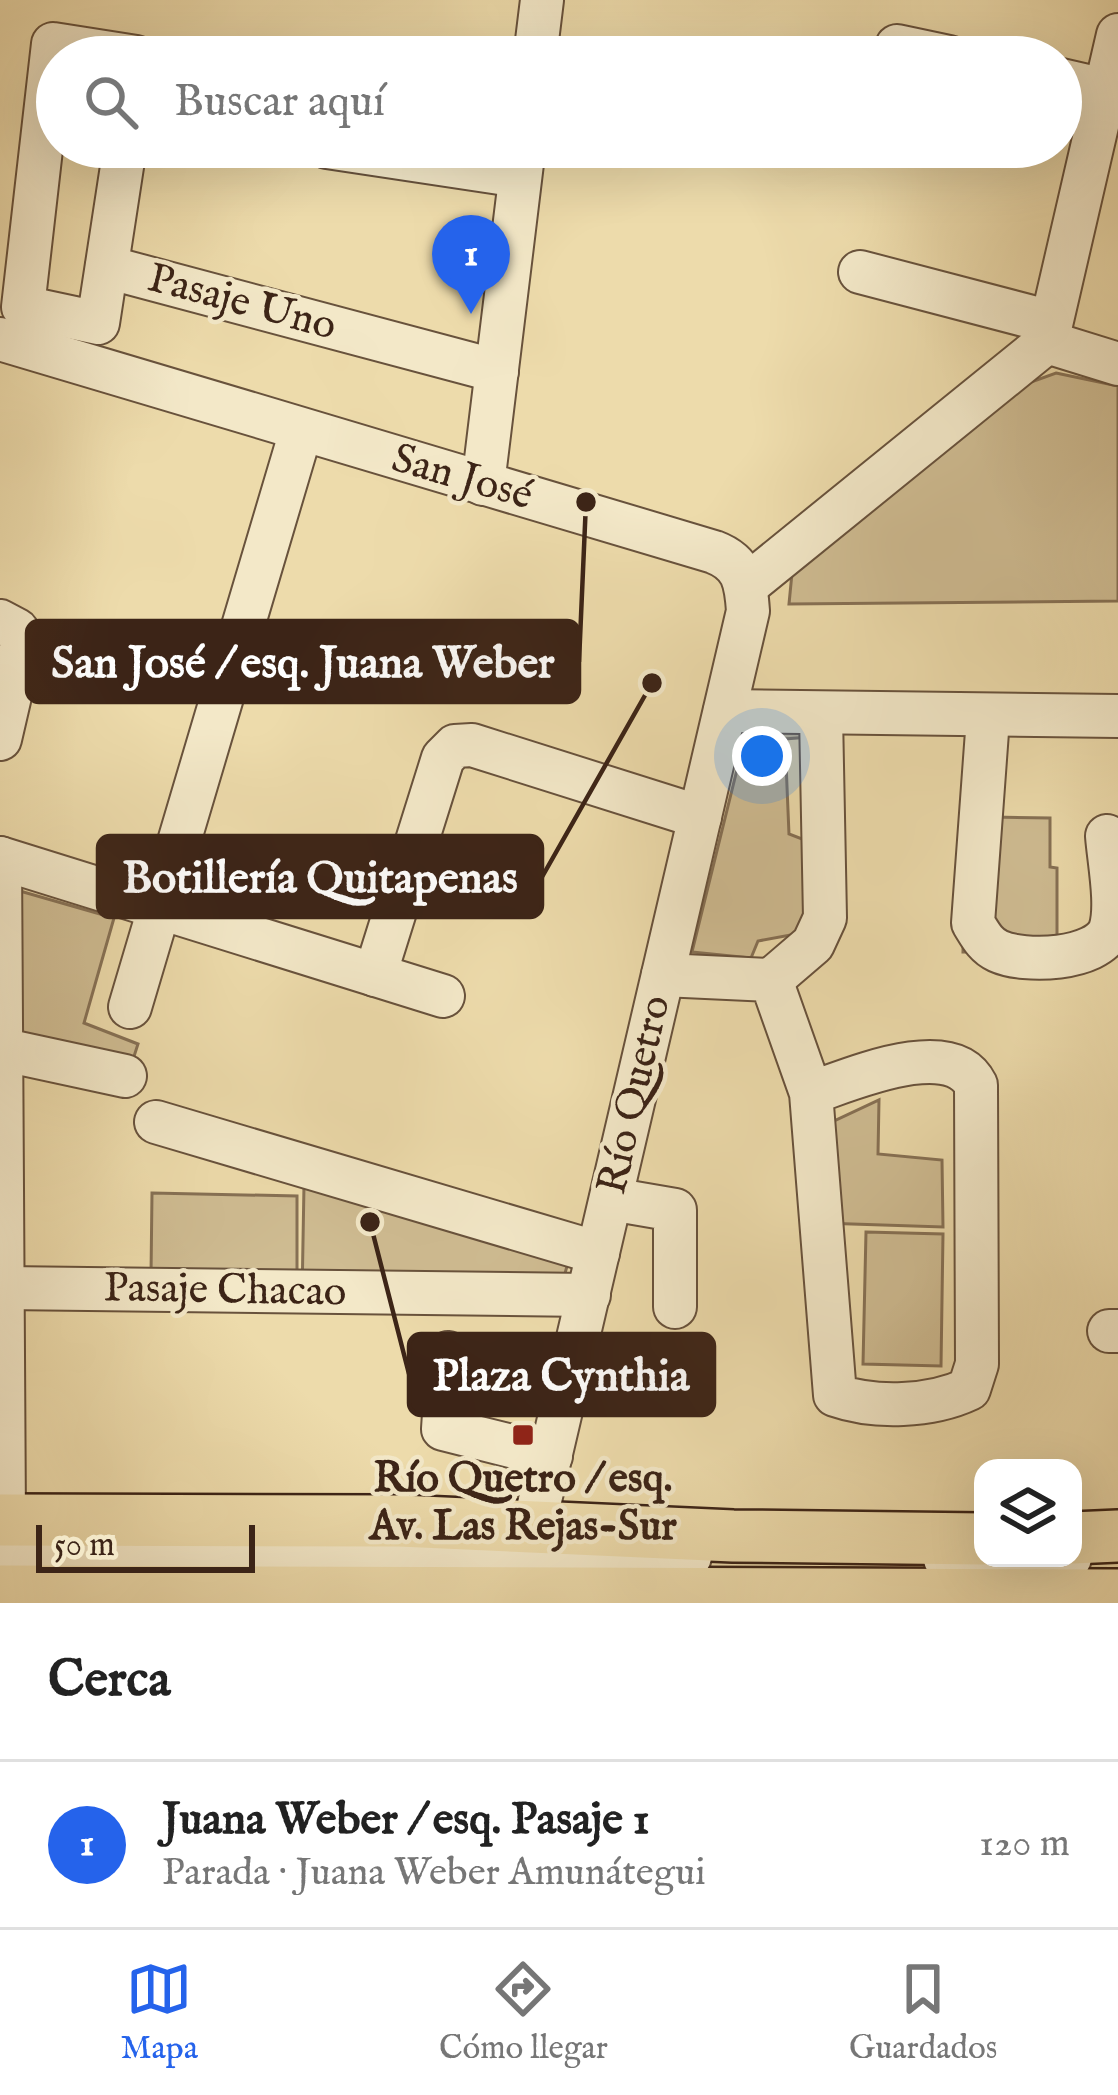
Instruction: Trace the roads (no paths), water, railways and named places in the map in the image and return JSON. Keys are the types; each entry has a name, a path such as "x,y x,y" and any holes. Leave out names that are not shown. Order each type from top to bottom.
{"main road":[{"path":"2,1529 874,1599 1099,1577"},
{"path":"1082,1538 1118,1536"},
{"path":"14,1578 126,1596 352,1598 524,1571 974,1539"}],"street":[{"path":"538,36 542,0"},
{"path":"746,586 1049,332 1111,91 1118,35"},
{"name":"Pasaje Uno","path":"39,168 23,307 98,323 107,267 497,371"},
{"path":"107,267 122,168"},
{"path":"483,484 521,168"},
{"path":"860,272 1049,332 1118,364"},
{"name":"San José","path":"0,339 714,552 735,563 746,586"},
{"path":"130,1007 301,431"},
{"name":"Río Quetro","path":"524,1571 748,611 746,586"},
{"path":"0,621 17,630 23,640 0,739"},
{"path":"725,711 821,716 1118,716"},
{"path":"663,975 771,980 813,944 825,918 821,716"},
{"path":"988,718 973,923 985,942 1001,953 1085,956 1104,941 1112,925 1107,836"},
{"path":"375,975 443,758 455,746 472,746 700,817"},
{"path":"2,1529 0,858 443,995"},
{"path":"771,980 811,1093 835,1395 856,1402 944,1401 969,1389 977,1364 976,1085 970,1073 957,1066 906,1062 811,1093"},
{"path":"2,1048 125,1076"},
{"path":"156,1122 598,1253"},
{"path":"611,1199 675,1210 675,1307"},
{"name":"Pasaje Chacao","path":"4,1288 589,1295"},
{"path":"448,1353 443,1429 551,1456"},
{"path":"14,1578 524,1571 1099,1577"}],"place":[{"name":"Juana Weber / esq. Pasaje 1","path":"471,314"},
{"name":"San José / esq. Juana Weber","path":"586,502"},
{"name":"Botillería Quitapenas","path":"652,683"},
{"name":"Plaza Cynthia","path":"370,1222"},
{"name":"Río Quetro / esq. Av. Las Rejas-Sur","path":"523,1435"}]}
